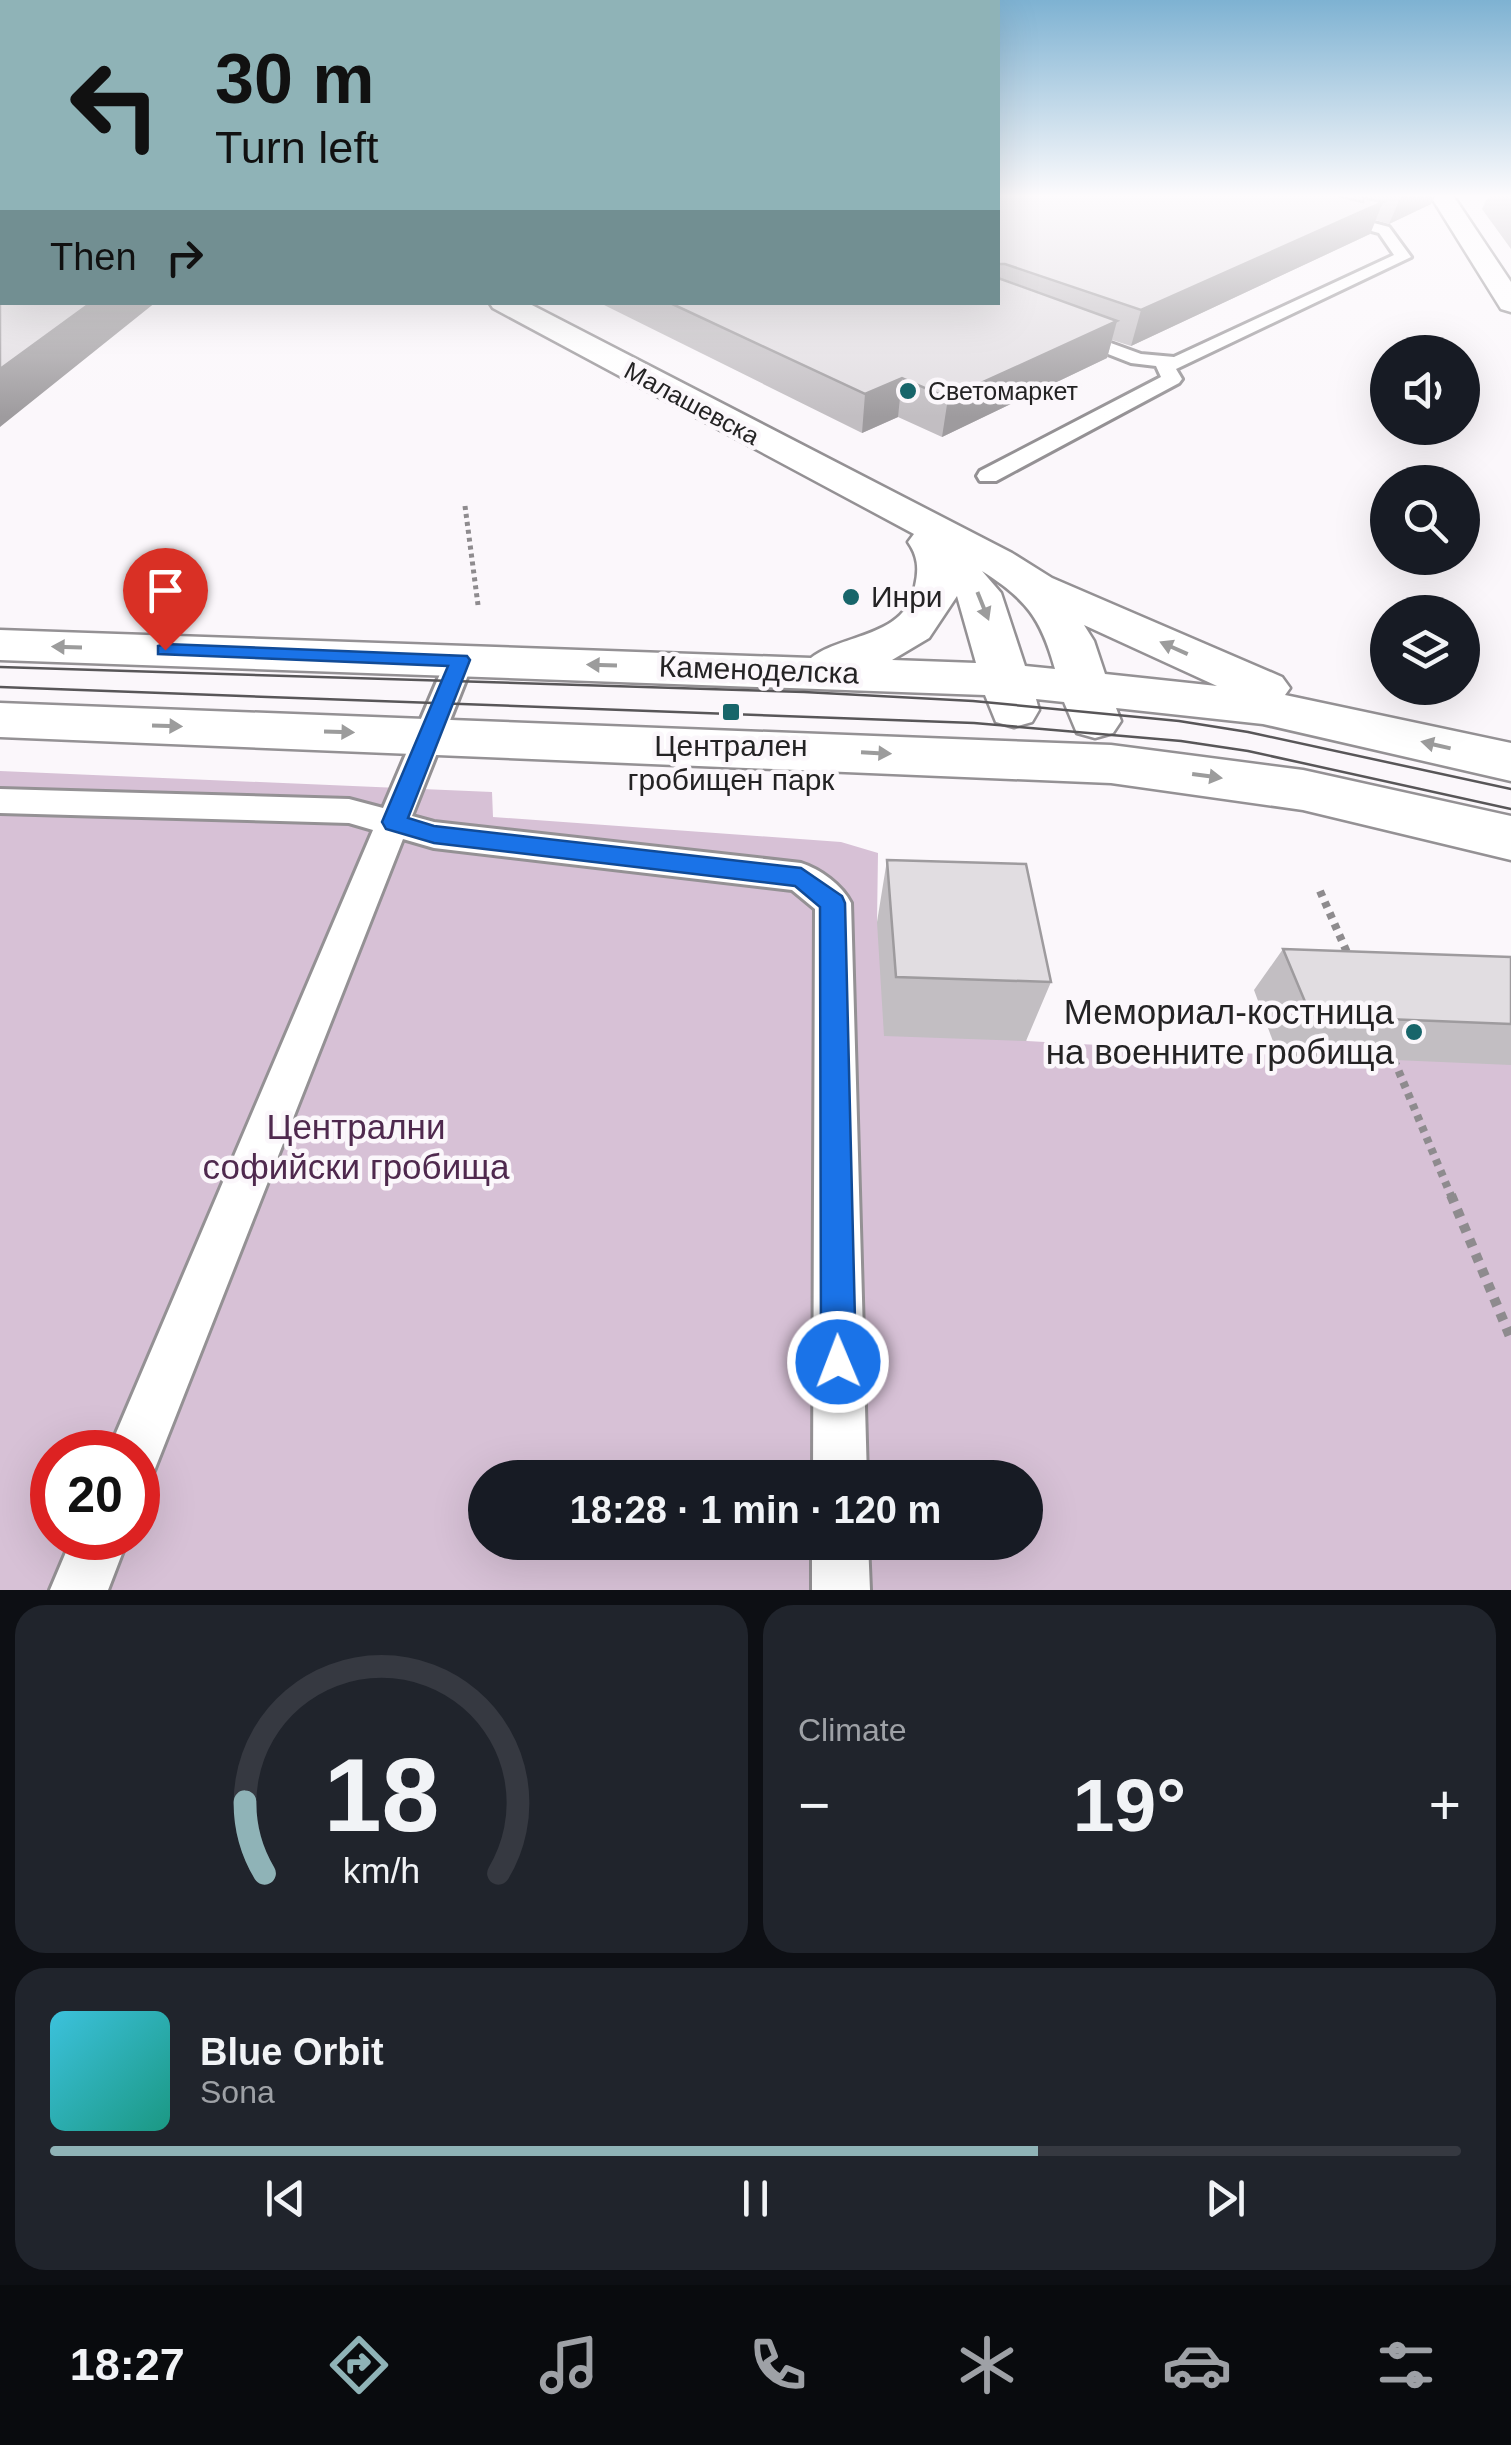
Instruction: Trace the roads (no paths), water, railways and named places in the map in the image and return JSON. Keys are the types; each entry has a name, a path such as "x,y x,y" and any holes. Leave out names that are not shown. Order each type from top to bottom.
{"street":[{"path":"1488,268 1511,303"},
{"name":"Малашевска","path":"509,305 1037,587 1071,641 1110,764"},
{"name":"Малашевска","path":"880,502 936,548 978,593 1028,760"},
{"path":"804,671 886,646 922,620 938,594 942,574 936,548"},
{"path":"1037,587 1360,728"},
{"name":"Каменоделска","path":"0,644 1006,680 1263,707 1511,762"},
{"path":"0,720 1110,764 1303,790 1511,838"}],"lane":[{"path":"992,305 1138,359 1164,364 1185,361 1380,268"},
{"path":"988,476 1172,379 1164,364"},
{"path":"144,1430 460,660"},
{"path":"0,801 350,812 434,834 801,878 833,903 840,1460"},
{"path":"78,1590 91,1560"},
{"path":"840,1560 841,1590"}],"tram line":[{"path":"0,667 804,692 973,701 1179,721 1248,732 1511,789"},
{"path":"0,687 974,723 1181,741 1248,751 1511,809"}],"place":[{"name":"Светомаркет","path":"908,391"},
{"name":"Инри","path":"851,597"},
{"name":"Централен гробищен парк","path":"731,712"},
{"name":"Мемориал-костница на военните гробища","path":"1414,1032"}],"park label":[{"name":"Централни софийски гробища","path":"356,1147"}]}
